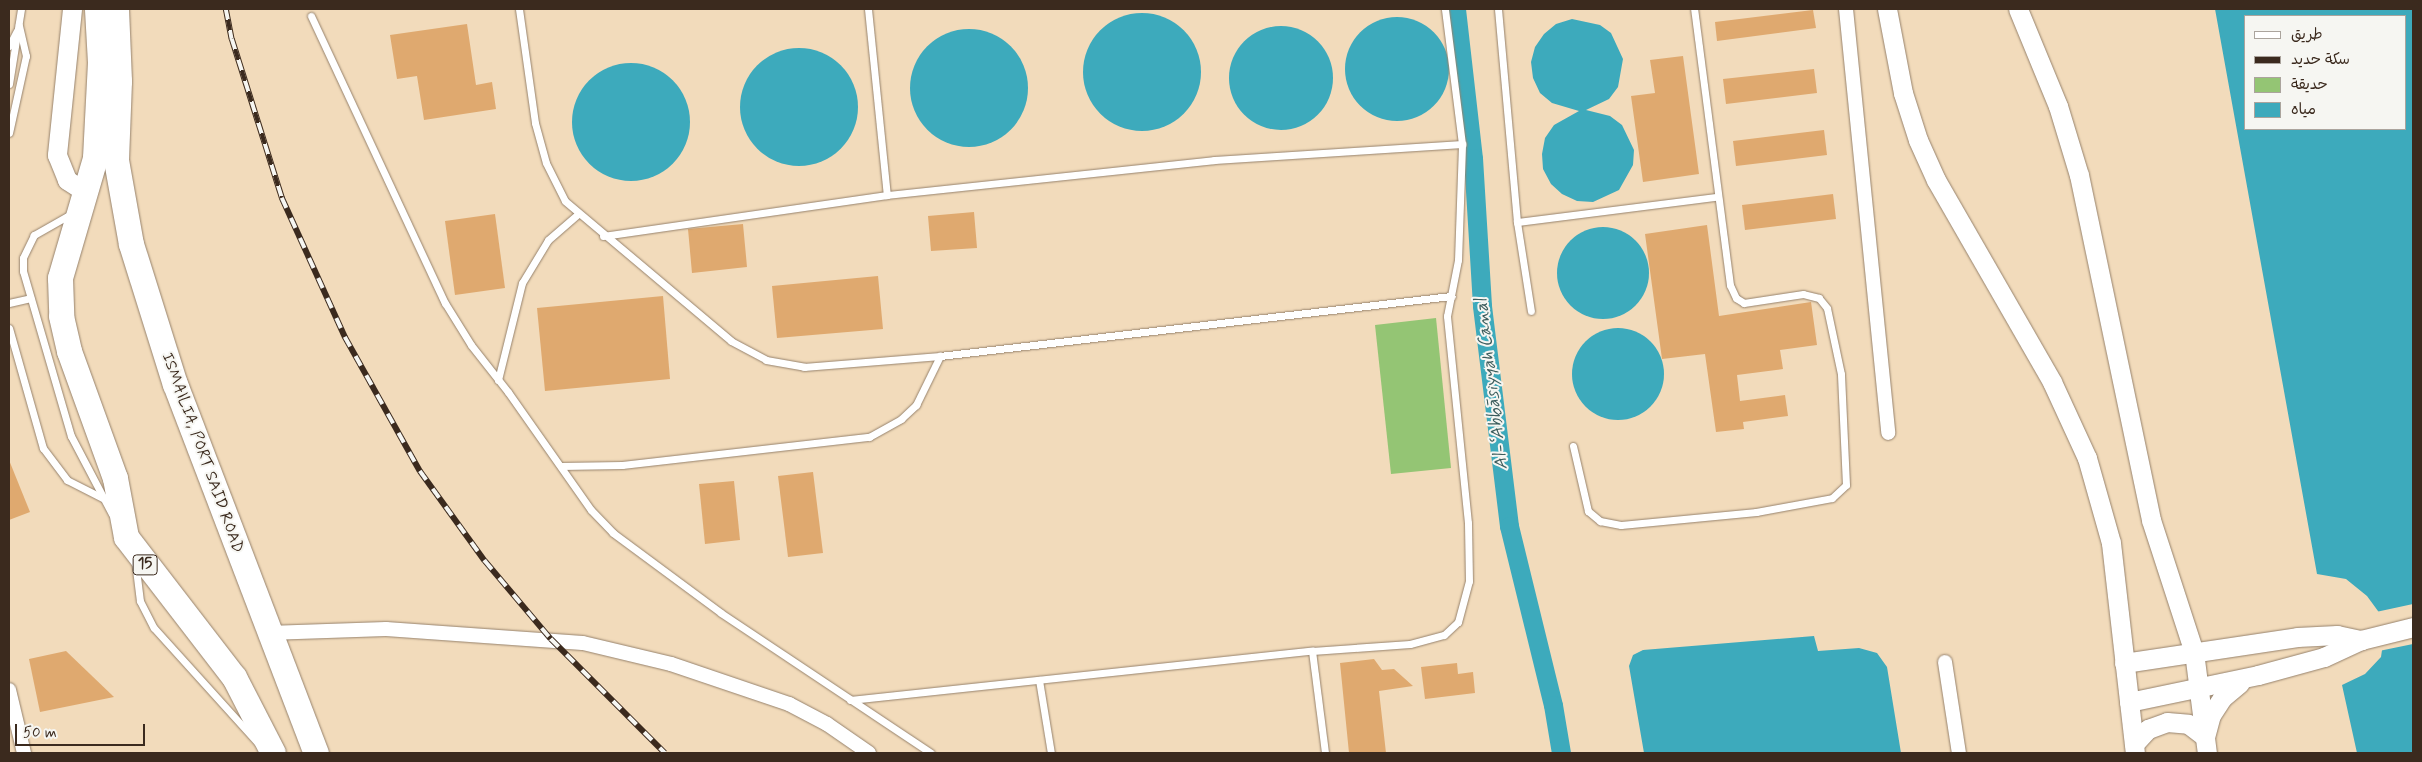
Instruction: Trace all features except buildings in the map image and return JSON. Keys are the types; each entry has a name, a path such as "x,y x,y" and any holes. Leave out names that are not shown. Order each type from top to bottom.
{"highway":[{"path":"97,9 106,144"},
{"path":"106,144 119,81 116,9"},
{"name":"15","path":"106,144 63,259 61,316 88,409 115,478 130,544 234,677 273,753"},
{"name":"ISMAILIA, PORT SAID ROAD","path":"106,144 131,244 175,384 268,633 316,753"}],"main road":[{"path":"72,9 57,155 67,180 85,200"},
{"path":"1887,9 1903,93 1936,180 2052,382 2087,458 2111,543 2134,748"},
{"path":"2018,9 2055,97 2079,175 2149,512 2194,652 2206,745"},
{"path":"2129,702 2199,690 2258,675 2324,657 2361,640 2413,628"},
{"path":"2124,663 2297,636 2337,635 2361,640"},
{"path":"2206,745 2211,715 2222,698 2238,684 2258,675"},
{"path":"2134,748 2148,729 2167,722 2188,724 2206,745"}],"street":[{"path":"1846,9 1888,433"},
{"path":"268,633 386,629 583,643 671,664 789,704 828,724 869,753"},
{"path":"1945,662 1959,753"},
{"path":"9,690 24,753"}],"lane":[{"path":"9,84 22,9"},
{"path":"518,9 535,123 546,164 565,202 577,215 732,341 766,360 804,367 940,356 1451,296"},
{"path":"868,9 888,195"},
{"path":"850,700 1312,651 1410,644 1444,636 1458,622 1469,580 1468,523 1447,316 1458,260 1462,144 1445,9"},
{"path":"1498,9 1517,222 1531,310"},
{"path":"1573,446 1588,511 1600,521 1621,525 1756,512 1832,498 1846,485 1841,374 1827,308 1819,298 1804,294 1744,303 1736,298 1730,285 1716,197 1694,9"},
{"path":"311,16 445,303 470,345 498,380 591,510 613,533 721,613 931,753"},
{"path":"9,35 19,25"},
{"path":"9,46 19,25"},
{"path":"9,133 26,56 19,25"},
{"path":"603,236 888,195 1214,160 1462,144"},
{"path":"1517,222 1716,197"},
{"path":"85,200 34,235 27,246 23,271 71,436 102,498 130,544 140,601 154,628 246,732 273,753"},
{"path":"498,380 522,283 548,240 577,215"},
{"path":"9,300 30,298"},
{"path":"9,328 43,448 67,480 102,498"},
{"path":"561,466 622,465 869,437 901,419 916,405 940,356"},
{"path":"1312,651 1325,753"},
{"path":"1039,680 1051,753"}],"green space":[{"path":"1436,318 1451,468 1391,474 1375,325"}],"water":[{"path":"2215,9 2413,9 2413,753 2357,753 2342,685 2365,674 2381,657 2386,622 2367,596 2346,579 2317,574"},
{"path":"1142,13 1165,17 1184,30 1197,49 1201,72 1197,95 1184,114 1165,127 1142,131 1119,127 1100,114 1087,95 1083,72 1087,49 1100,30 1119,17"},
{"path":"1397,17 1417,21 1434,32 1445,49 1449,69 1445,89 1434,106 1417,117 1397,121 1377,117 1360,106 1349,89 1345,69 1349,49 1360,32 1377,21"},
{"path":"1572,19 1600,25 1611,33 1623,59 1618,87 1609,99 1586,110 1610,116 1622,125 1634,150 1633,165 1619,190 1593,202 1577,201 1562,194 1551,184 1543,169 1542,154 1545,138 1554,125 1579,111 1552,103 1540,93 1533,78 1531,62 1535,47 1544,34 1556,24"},
{"path":"1281,26 1301,30 1318,41 1329,58 1333,78 1329,98 1318,115 1301,126 1281,130 1261,126 1244,115 1233,98 1229,78 1233,58 1244,41 1261,30"},
{"path":"969,29 992,33 1011,46 1024,65 1028,88 1024,111 1011,130 992,143 969,147 946,143 927,130 914,111 910,88 914,65 927,46 946,33"},
{"path":"799,48 822,52 841,65 854,84 858,107 854,130 841,149 822,162 799,166 776,162 757,149 744,130 740,107 744,84 757,65 776,52"},
{"path":"631,63 654,67 673,80 686,99 690,122 686,145 673,164 654,177 631,181 608,177 589,164 576,145 572,122 576,99 589,80 608,67"},
{"path":"1603,227 1620,231 1635,241 1645,256 1649,273 1645,290 1635,305 1620,315 1603,319 1586,315 1571,305 1561,290 1557,273 1561,256 1571,241 1586,231"},
{"path":"1618,328 1635,332 1650,342 1660,357 1664,374 1660,391 1650,406 1635,416 1618,420 1601,416 1586,406 1576,391 1572,374 1576,357 1586,342 1601,332"},
{"path":"1814,636 1818,651 1859,648 1877,653 1887,667 1901,753 1644,753 1629,666 1633,655 1643,650"}],"pier":[{"path":"2413,604 2413,644 2379,651 2383,623 2376,612"}],"waterway":[{"name":"Al-ʿAbbāsiyyah Canal","path":"1456,9 1473,158 1482,306 1509,526 1553,705 1561,753"}],"railway":[{"path":"226,9 232,39 282,198 345,337 420,471 485,561 551,639 665,753"}]}
